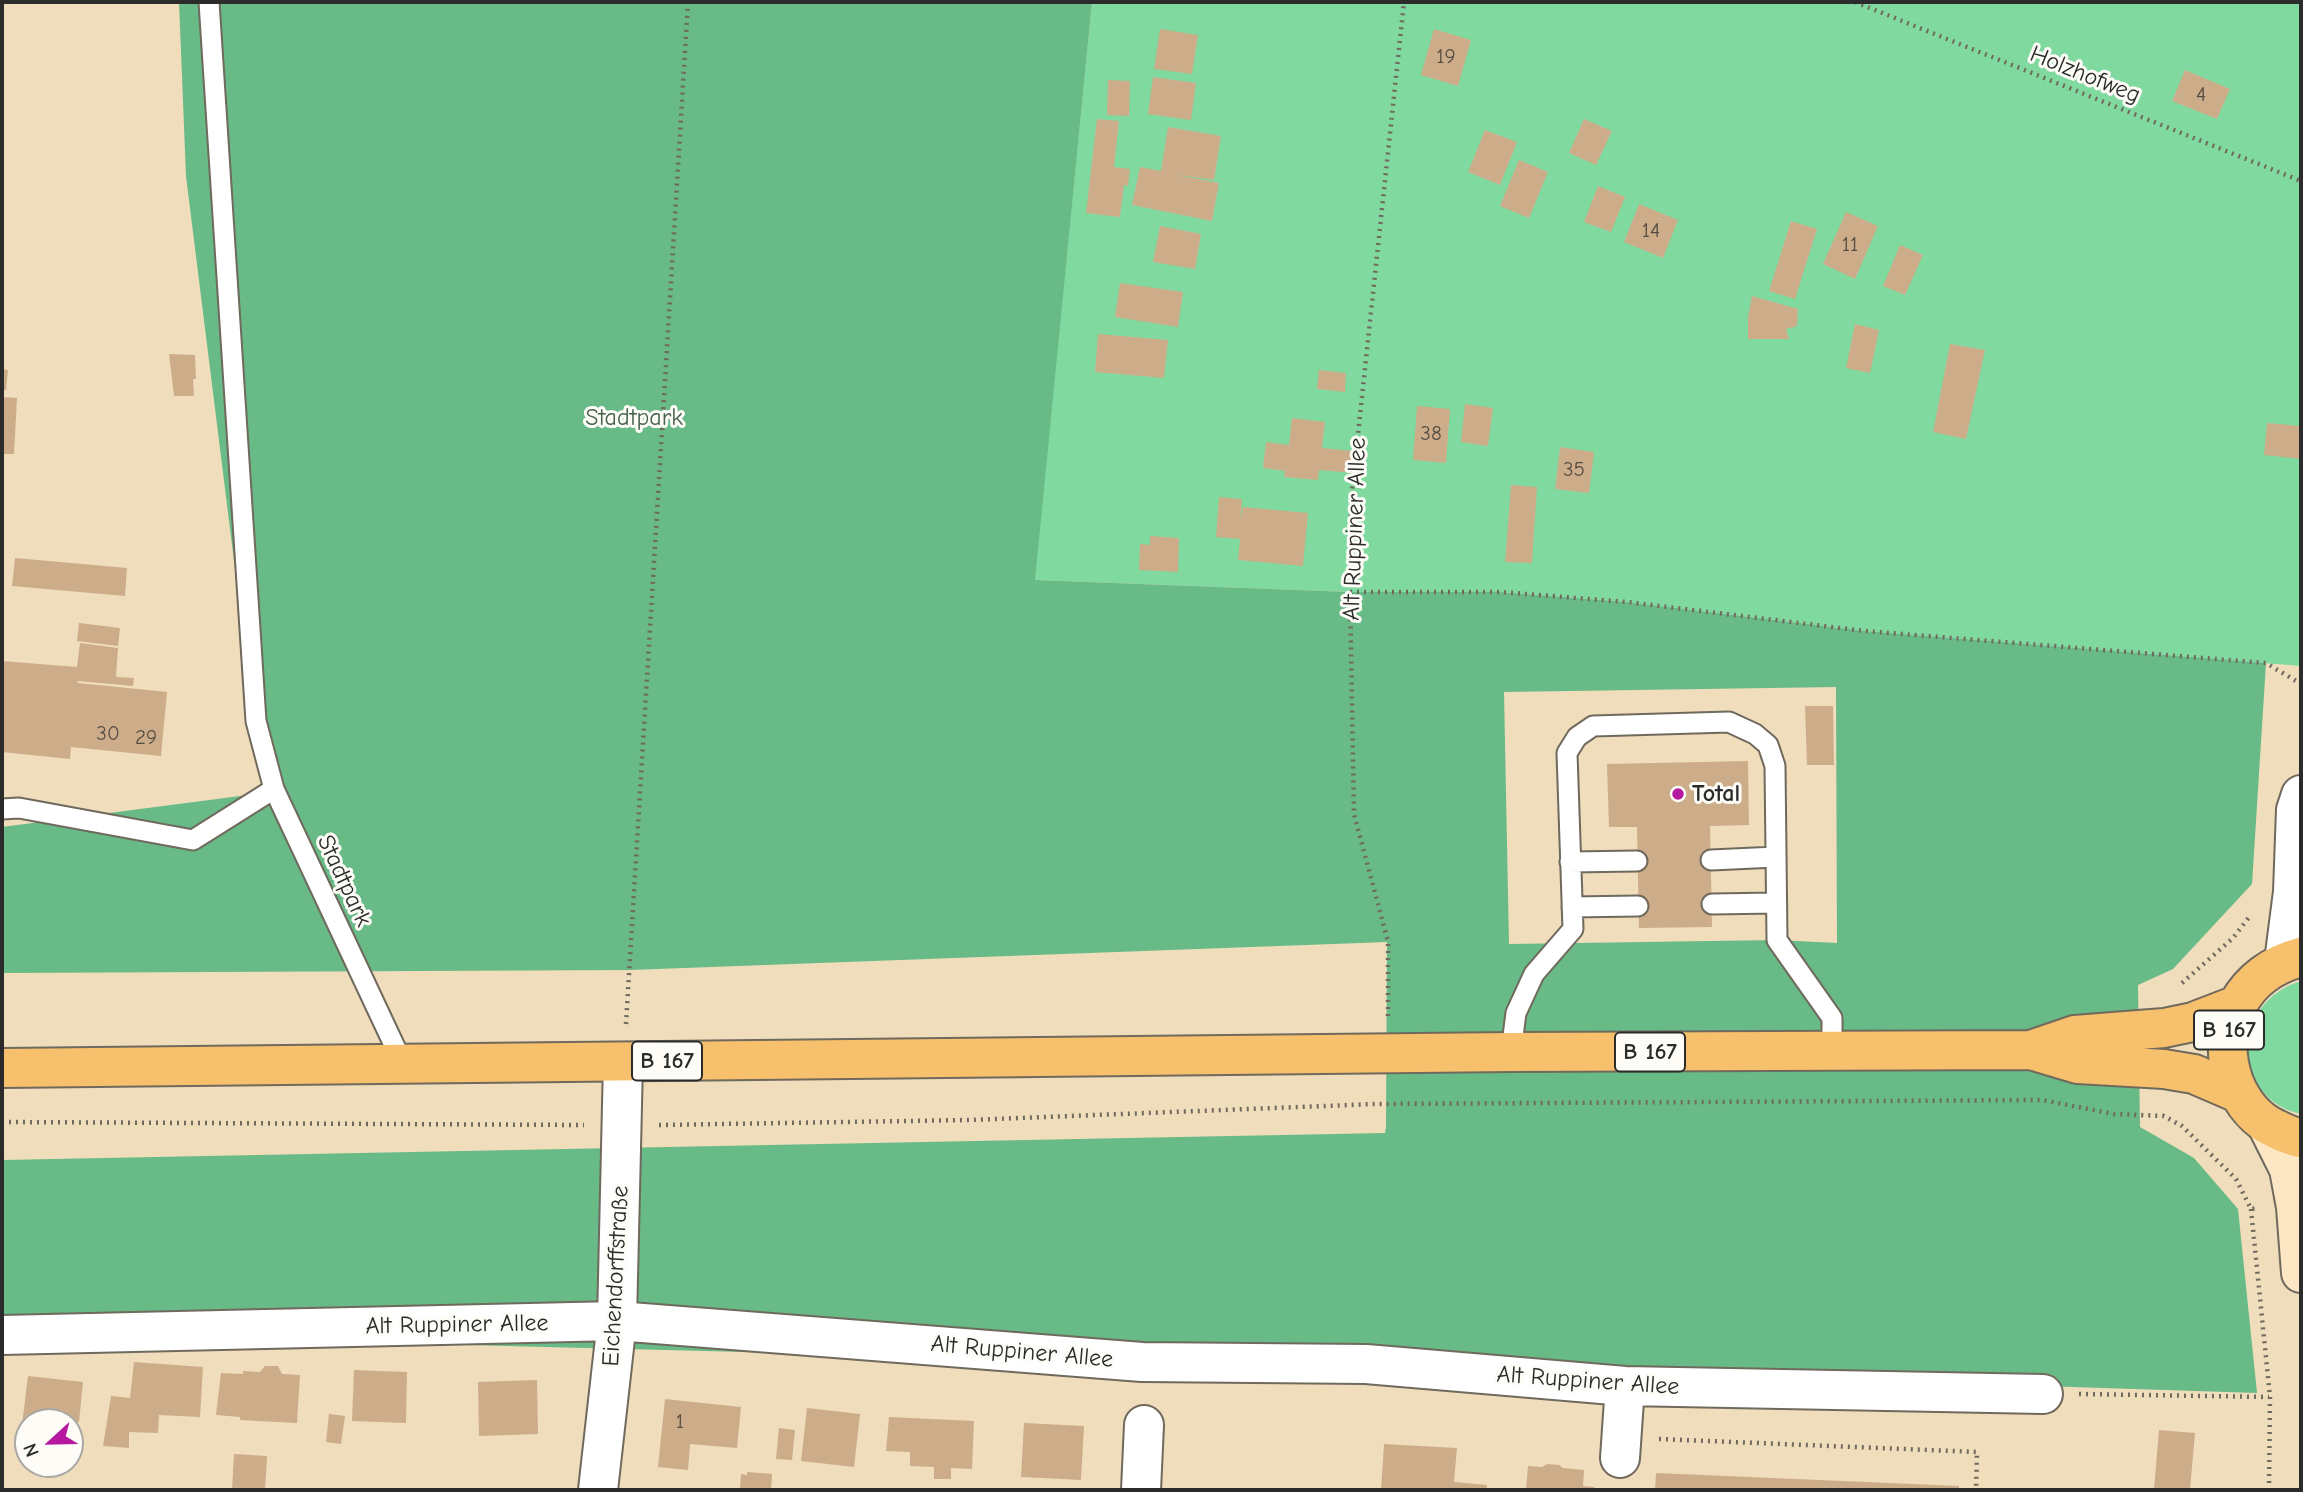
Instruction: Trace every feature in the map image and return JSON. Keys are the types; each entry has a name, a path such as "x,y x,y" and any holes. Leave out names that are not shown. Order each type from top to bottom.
{"main road":[{"name":"B 167","path":"2284,1132 2251,1111 2238,1093 2228,1065 2228,1034 2237,1005 2249,987 2265,972 2293,959"},
{"name":"B 167","path":"2,1068 2031,1049 2075,1035 2164,1028 2193,1022 2237,1005"},
{"name":"B 167","path":"2031,1049 2078,1065 2164,1069 2194,1074 2238,1093"},
{"path":"2284,1132 2296,1207 2301,1273"}],"street":[{"path":"2293,959 2296,810 2301,795"},
{"name":"Eichendorffstraße","path":"597,1490 617,1321 623,1062"},
{"name":"Alt Ruppiner Allee","path":"2,1335 617,1321 1142,1362 1366,1364 1625,1386 2043,1394"},
{"path":"1621,1447 1625,1386"},
{"path":"1140,1490 1144,1425"}],"lane":[{"name":"Stadtpark","path":"209,2 256,721 274,789 402,1064"},
{"path":"1511,1052 1516,1013 1534,974 1573,929 1567,753 1577,737 1593,726 1729,722 1755,734 1768,745 1775,766 1777,940 1832,1018 1832,1051"},
{"path":"2,809 19,808 193,840 274,789"},
{"path":"1711,860 1776,857"},
{"path":"1570,863 1637,861"},
{"path":"1712,904 1776,903"},
{"path":"1572,907 1638,906"}],"path":[{"path":"623,1062 688,2"},
{"name":"Alt Ruppiner Allee","path":"1388,1055 1388,942 1354,814 1351,499 1404,2"},
{"name":"Holzhofweg","path":"1855,2 2301,181"},
{"path":"1350,592 1502,592 1626,602 1865,631 2266,663 2301,684"},
{"path":"2,1122 622,1125 970,1120 1375,1104 2042,1100 2114,1114 2164,1116 2182,1126 2236,1180 2251,1209 2270,1397 2269,1490"},
{"path":"2251,1209 2296,1207"},
{"path":"2043,1394 2270,1397"},
{"path":"1621,1447 1977,1452 1976,1490"}],"green space":[{"path":"179,2 1092,2 1035,580 1350,592 1501,592 1627,602 1865,631 2266,663 2252,884 2173,969 2138,985 2140,1127 2194,1158 2238,1209 2257,1393 1366,1364 1142,1362 189,1338 2,1336 2,1160 1385,1133 1386,1127 1387,942 630,970 2,973 2,827 263,793 186,176","holes":["1836,687 1837,943 1777,940 1509,944 1504,692"]},
{"path":"1092,2 2301,2 2301,666 1865,631 1627,602 1502,592 1350,592 1034,580"},
{"path":"2301,981 2301,1114 2278,1105 2261,1090 2252,1071 2248,1050 2251,1028 2261,1009 2278,992"}],"building":[{"path":"1160,29 1198,35 1192,74 1154,69"},
{"path":"1434,29 1471,40 1458,86 1421,75"},
{"path":"2185,70 2230,89 2217,119 2172,101"},
{"path":"1153,77 1196,83 1191,120 1148,114"},
{"path":"1108,80 1130,81 1129,116 1107,115"},
{"path":"1097,119 1119,121 1114,167 1130,169 1128,186 1124,185 1120,217 1086,213"},
{"path":"1584,119 1612,131 1596,165 1569,153"},
{"path":"1168,127 1221,136 1214,180 1177,175 1219,183 1212,221 1132,205 1140,167 1161,171"},
{"path":"1485,130 1517,142 1500,185 1468,172"},
{"path":"1519,160 1548,172 1529,218 1500,206"},
{"path":"1598,186 1625,197 1611,232 1584,222"},
{"path":"1639,204 1678,220 1663,258 1624,242"},
{"path":"1846,212 1878,226 1855,279 1823,264"},
{"path":"1791,221 1817,229 1795,299 1769,291"},
{"path":"1160,226 1201,234 1195,269 1153,262"},
{"path":"1900,245 1923,255 1905,295 1883,286"},
{"path":"1120,283 1183,292 1178,327 1115,317"},
{"path":"1752,296 1798,309 1797,326 1786,329 1789,339 1748,339"},
{"path":"1855,324 1879,330 1870,373 1846,368"},
{"path":"1098,334 1168,340 1164,378 1095,372"},
{"path":"1950,344 1985,350 1966,439 1933,432"},
{"path":"169,354 195,355 194,396 174,396"},
{"path":"2,369 8,370 6,390 2,390"},
{"path":"1319,370 1346,373 1345,392 1317,389"},
{"path":"2,397 17,398 14,454 2,454"},
{"path":"1465,404 1493,408 1488,446 1461,442"},
{"path":"1417,406 1450,409 1446,463 1413,460"},
{"path":"1292,418 1325,422 1322,448 1354,451 1352,473 1319,470 1318,480 1284,477 1285,471 1263,468 1266,442 1289,445"},
{"path":"2267,423 2301,426 2301,459 2264,455"},
{"path":"1560,447 1594,452 1589,493 1555,489"},
{"path":"1511,485 1537,487 1532,563 1505,562"},
{"path":"1219,497 1242,499 1241,520 1243,507 1308,513 1303,566 1238,560 1240,539 1216,537"},
{"path":"1150,536 1179,538 1178,572 1139,570 1140,544 1150,545"},
{"path":"15,558 127,568 125,596 12,586"},
{"path":"79,623 120,628 118,646 77,641"},
{"path":"80,643 118,648 116,677 134,678 133,686 77,681 78,683 167,692 161,756 71,747 70,759 2,752 2,661 77,667"},
{"path":"1805,706 1833,706 1834,765 1807,765"},
{"path":"1748,761 1749,825 1710,826 1712,927 1639,928 1637,827 1609,827 1607,764"},
{"path":"134,1362 203,1367 200,1417 159,1415 158,1433 129,1432 129,1448 103,1446 111,1396 130,1398"},
{"path":"265,1366 278,1366 282,1374 300,1375 297,1423 240,1420 240,1417 216,1415 221,1373 260,1372"},
{"path":"354,1370 407,1372 406,1423 352,1421"},
{"path":"28,1376 83,1382 80,1408 24,1408"},
{"path":"537,1380 538,1434 479,1436 478,1382"},
{"path":"665,1399 741,1407 737,1448 690,1444 688,1470 658,1467"},
{"path":"807,1408 860,1414 854,1467 801,1461"},
{"path":"329,1414 345,1416 341,1444 326,1442"},
{"path":"889,1417 974,1421 972,1469 951,1468 951,1479 934,1479 934,1467 910,1466 910,1452 886,1451"},
{"path":"1024,1423 1084,1426 1081,1480 1021,1477"},
{"path":"779,1428 795,1430 792,1460 776,1459"},
{"path":"2159,1430 2195,1433 2190,1490 2154,1489"},
{"path":"1384,1444 1457,1448 1454,1482 1487,1485 1486,1490 1381,1490"},
{"path":"234,1454 267,1456 265,1490 232,1490"},
{"path":"1547,1464 1584,1470 1583,1486 1594,1487 1594,1490 1526,1490 1528,1466 1542,1467"},
{"path":"747,1472 772,1474 771,1490 740,1490 741,1474 747,1475"},
{"path":"1656,1473 1959,1486 1959,1490 1655,1490"}],"place":[{"name":"Total","path":"1678,794"}]}
